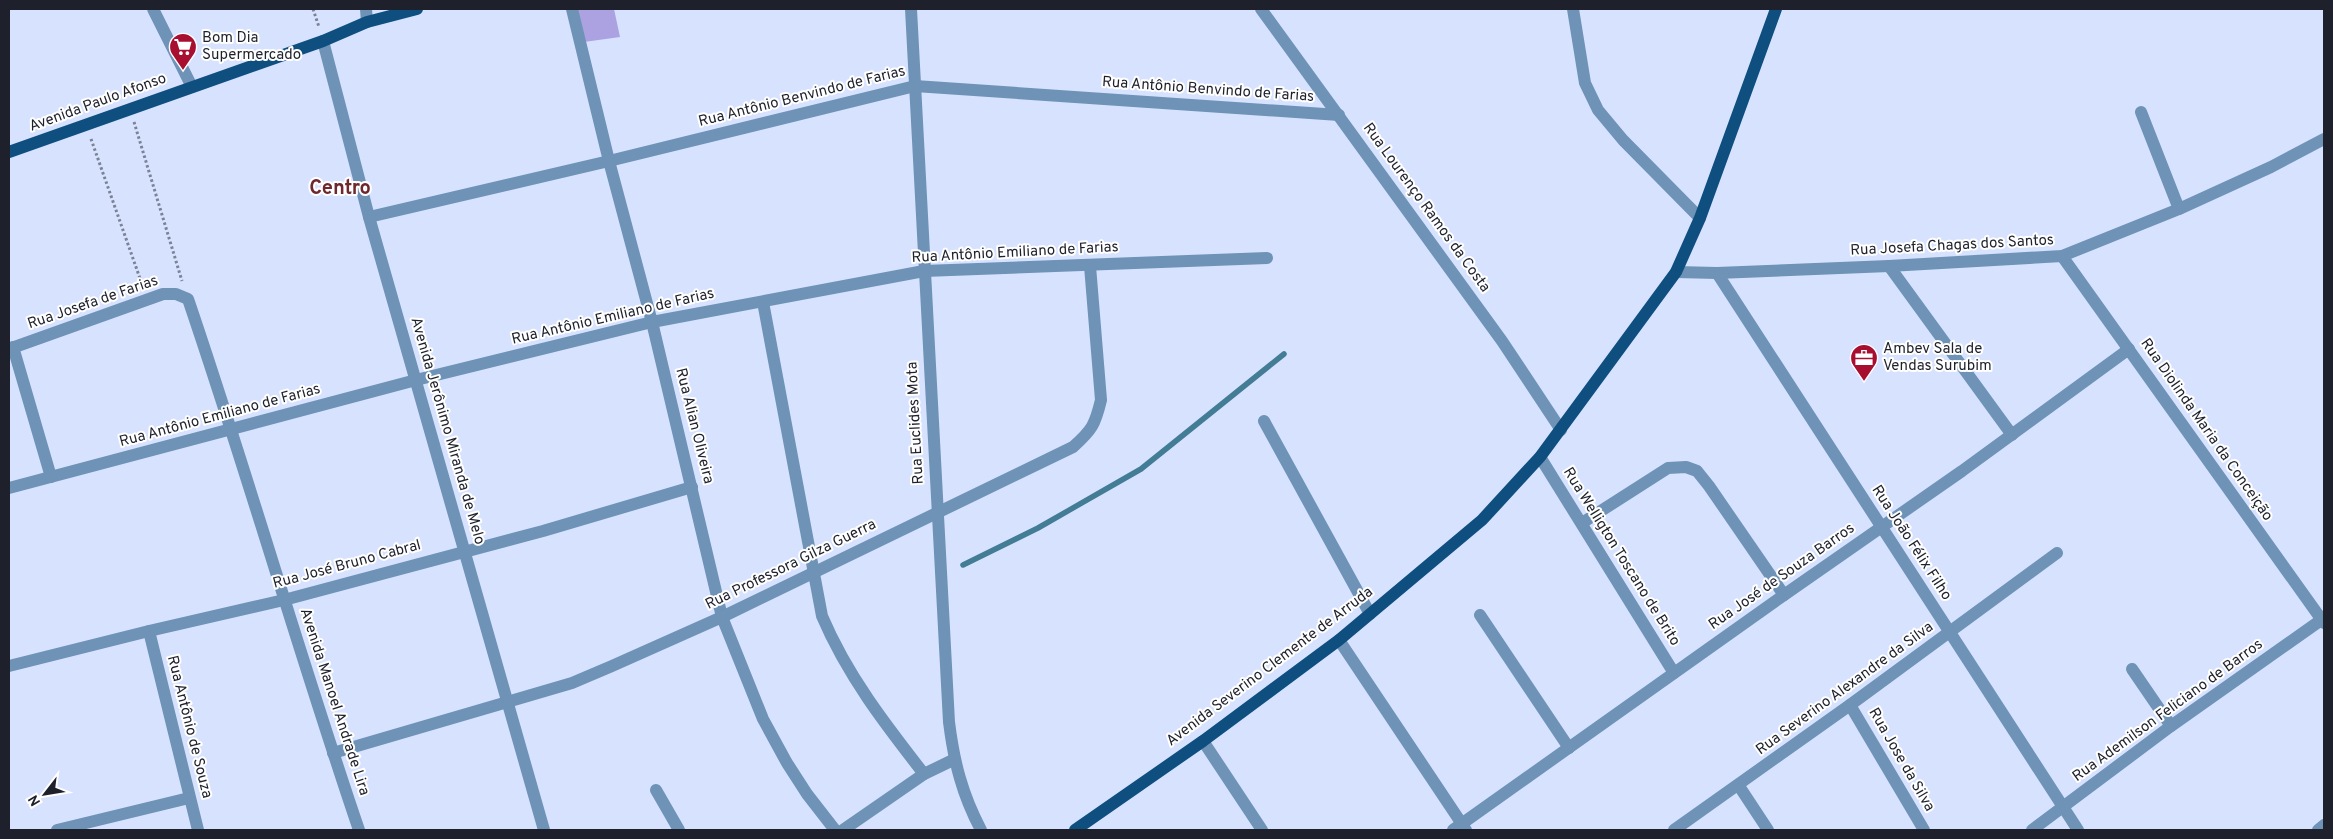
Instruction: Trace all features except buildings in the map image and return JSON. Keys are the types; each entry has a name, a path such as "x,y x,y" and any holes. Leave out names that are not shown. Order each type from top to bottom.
{"main road":[{"name":"Avenida Paulo Afonso","path":"9,152 323,41 367,22 417,9"},
{"name":"Avenida Severino Clemente de Arruda","path":"1074,830 1203,741 1339,640 1482,520 1540,457 1676,272 1700,218 1776,9"}],"street":[{"path":"153,9 192,87"},
{"path":"366,9 367,22"},
{"name":"Rua Alian Oliveira","path":"572,9 609,161 652,322 722,617 763,719 787,763 835,830"},
{"name":"Rua Euclides Mota","path":"911,9 949,722 953,760 972,813 981,830"},
{"name":"Rua Lourenço Ramos da Costa","path":"1260,9 1340,115 1502,342 1561,430"},
{"path":"1573,9 1585,83 1598,110 1623,140 1700,218"},
{"name":"Avenida Jerônimo Miranda de Melo","path":"323,41 369,217 544,830"},
{"name":"Rua Antônio Benvindo de Farias","path":"369,217 609,161 915,86 1340,115"},
{"path":"2142,112 2179,209"},
{"name":"Rua Josefa Chagas dos Santos","path":"1676,272 1717,273 1889,266 2062,256 2179,209 2271,167 2324,139"},
{"name":"Rua Diolinda Maria da Conceição","path":"2062,256 2323,620"},
{"name":"Rua Antônio Emiliano de Farias","path":"9,488 416,380 652,322 924,271 1267,258"},
{"name":"Rua Professora Gilza Guerra","path":"333,753 572,683 650,651 1073,447 1090,432 1097,415 1100,400 1090,266"},
{"path":"1889,266 2012,435"},
{"name":"Rua João Félix Filho","path":"1717,273 2078,830"},
{"name":"Rua Josefa de Farias","path":"11,348 162,294 176,294 188,298"},
{"name":"Avenida Manoel Andrade Lira","path":"188,298 233,430 284,600 359,830"},
{"path":"763,302 822,616 834,643 867,698 924,774"},
{"path":"11,348 51,477"},
{"name":"Rua José de Souza Barros","path":"1461,828 1569,748 2012,435 2129,350"},
{"path":"1264,421 1370,614"},
{"name":"Rua Welligton Toscano de Brito","path":"1540,457 1674,673"},
{"path":"1582,523 1668,468 1686,467 1697,471 1709,486 1784,595"},
{"name":"Rua José Bruno Cabral","path":"9,666 284,600 464,550 544,531 692,487"},
{"name":"Rua Severino Alexandre da Silva","path":"1674,830 1739,786 2057,553"},
{"path":"1480,615 1569,748"},
{"name":"Rua Ademilson Feliciano de Barros","path":"2032,830 2171,726 2323,620"},
{"name":"Rua Antônio de Souza","path":"149,631 198,830"},
{"path":"1339,640 1461,828"},
{"path":"2132,669 2171,726"},
{"name":"Rua Jose da Silva","path":"1850,705 1924,830"},
{"path":"1203,741 1262,830"},
{"path":"843,830 924,774 953,760"},
{"path":"1739,786 1768,830"},
{"path":"656,790 679,830"},
{"path":"57,830 189,798"},
{"path":"2318,830 2324,826"}],"path":[{"path":"130,109 188,298"},
{"path":"86,125 147,299"}],"waterway":[{"path":"963,565 1038,528 1141,469 1284,354"}],"place":[{"name":"Bom Dia Supermercado","path":"183,71"},
{"name":"Ambev Sala de Vendas Surubim","path":"1864,382"}],"district":[{"name":"Centro","path":"340,189"}]}
